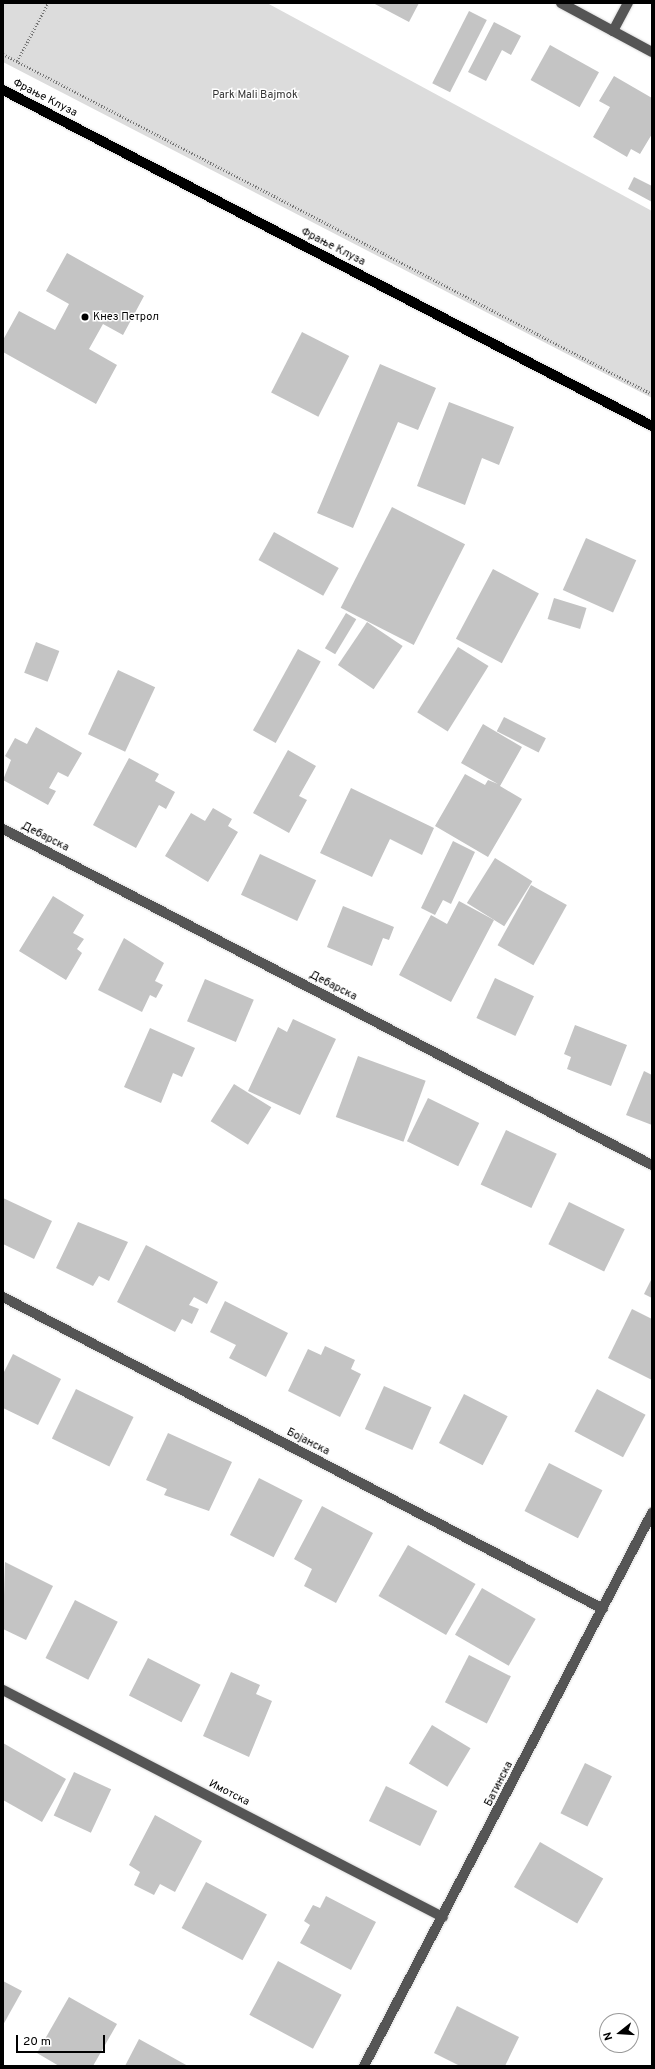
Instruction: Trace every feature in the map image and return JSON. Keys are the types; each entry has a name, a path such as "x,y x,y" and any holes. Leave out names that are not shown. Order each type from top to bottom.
{"main road":[{"name":"Фрање Клуза","path":"3,90 652,426"}],"street":[{"path":"561,3 652,52"},
{"path":"613,31 628,3"},
{"name":"Дебарска","path":"3,829 652,1164"},
{"name":"Бојанска","path":"3,1297 603,1609"},
{"name":"Батинска","path":"364,2066 443,1917 652,1512"},
{"name":"Имотска","path":"3,1690 443,1917"}],"path":[{"path":"16,61 48,3"},
{"path":"3,54 652,394"}],"green space":[{"name":"Park Mali Bajmok","path":"3,3 267,3 652,211 652,398 3,62"}],"building":[{"path":"373,3 419,3 409,22"},
{"path":"469,11 487,20 450,92 432,83"},
{"path":"494,22 521,36 511,55 502,50 486,81 468,72"},
{"path":"550,45 599,72 580,107 531,80"},
{"path":"614,76 652,98 652,134 640,154 631,149 627,157 593,137 610,107 599,101"},
{"path":"634,177 652,186 652,202 628,189"},
{"path":"67,253 144,296 123,335 103,324 89,349 117,365 96,404 3,352 3,340 19,311 55,330 69,304 46,291"},
{"path":"302,332 349,356 318,417 271,393"},
{"path":"380,364 436,388 418,430 398,422 353,528 317,513"},
{"path":"449,402 514,427 499,465 482,458 465,505 417,486"},
{"path":"392,507 465,544 414,645 341,608"},
{"path":"274,532 339,568 323,596 258,560"},
{"path":"586,538 636,560 613,612 563,590"},
{"path":"493,569 539,593 502,663 456,639"},
{"path":"554,598 587,608 580,629 548,619"},
{"path":"346,613 356,619 335,654 325,648"},
{"path":"367,622 403,646 374,689 338,665"},
{"path":"36,642 59,651 48,682 24,673"},
{"path":"458,647 489,666 448,731 417,712"},
{"path":"298,649 321,662 276,743 253,730"},
{"path":"118,670 155,687 125,752 88,734"},
{"path":"504,717 546,738 539,753 497,731"},
{"path":"483,724 522,747 500,786 522,799 488,857 435,826 465,774 485,785 488,780 498,784 461,763"},
{"path":"36,727 82,753 68,777 58,772 49,788 56,791 48,805 3,780 11,760 5,756 15,738 27,744"},
{"path":"288,750 316,766 299,796 307,800 289,833 253,813"},
{"path":"129,758 159,774 155,781 175,792 166,809 159,805 136,848 93,825"},
{"path":"351,788 434,828 422,855 390,839 372,877 320,853"},
{"path":"213,808 232,819 228,826 238,832 208,882 165,856 191,813 205,821"},
{"path":"453,841 475,852 451,904 443,900 435,915 421,908"},
{"path":"260,854 316,880 297,921 241,895"},
{"path":"495,858 532,881 504,926 467,903"},
{"path":"531,885 567,905 533,965 498,945"},
{"path":"53,896 84,915 73,933 84,939 77,949 82,953 66,980 19,951"},
{"path":"459,901 494,920 451,1002 399,975 431,915 447,924"},
{"path":"343,906 394,927 389,940 383,938 372,966 327,947"},
{"path":"124,938 164,963 155,981 163,985 156,998 150,995 142,1012 98,990"},
{"path":"495,978 534,996 515,1036 476,1018"},
{"path":"205,979 254,1000 236,1042 187,1021"},
{"path":"293,1019 336,1039 300,1115 248,1091 278,1027 287,1032"},
{"path":"575,1025 627,1045 611,1086 567,1069 571,1057 564,1054"},
{"path":"150,1028 195,1048 182,1077 173,1073 161,1103 124,1087"},
{"path":"358,1056 426,1081 403,1142 336,1117"},
{"path":"644,1071 652,1075 652,1125 626,1115"},
{"path":"234,1084 271,1107 248,1145 211,1121"},
{"path":"428,1098 479,1123 458,1166 407,1141"},
{"path":"506,1130 557,1154 531,1208 481,1184"},
{"path":"3,1198 52,1221 34,1259 3,1244"},
{"path":"569,1202 625,1229 604,1271 548,1244"},
{"path":"78,1222 128,1242 109,1281 99,1276 93,1286 56,1268"},
{"path":"146,1245 218,1282 207,1304 194,1297 189,1305 199,1309 192,1324 182,1319 175,1332 117,1302"},
{"path":"652,1278 652,1298 644,1294"},
{"path":"225,1301 288,1333 266,1377 229,1358 236,1345 210,1332"},
{"path":"632,1309 652,1319 652,1380 608,1358"},
{"path":"325,1346 355,1360 351,1369 361,1374 340,1417 288,1391 308,1349 321,1355"},
{"path":"13,1354 61,1379 38,1425 3,1408 3,1374"},
{"path":"384,1386 432,1407 412,1450 365,1429"},
{"path":"76,1389 134,1417 109,1466 52,1438"},
{"path":"597,1389 646,1415 623,1457 574,1431"},
{"path":"464,1394 508,1416 483,1465 439,1443"},
{"path":"168,1433 232,1462 209,1511 164,1495 167,1489 146,1480"},
{"path":"549,1463 602,1490 578,1538 524,1511"},
{"path":"259,1478 303,1500 274,1557 230,1535"},
{"path":"322,1506 373,1533 336,1603 304,1586 312,1569 294,1559"},
{"path":"408,1545 476,1584 446,1635 378,1596"},
{"path":"5,1562 53,1586 26,1640 3,1629"},
{"path":"482,1588 536,1619 509,1666 455,1635"},
{"path":"75,1600 118,1622 88,1680 45,1658"},
{"path":"469,1655 511,1676 487,1724 445,1702"},
{"path":"148,1658 201,1685 182,1722 129,1695"},
{"path":"231,1672 260,1685 256,1694 272,1701 249,1757 203,1736"},
{"path":"432,1725 471,1748 447,1787 409,1764"},
{"path":"3,1743 66,1779 42,1822 3,1800"},
{"path":"585,1763 612,1776 587,1826 560,1813"},
{"path":"74,1772 111,1789 91,1833 54,1816"},
{"path":"386,1786 437,1811 420,1846 369,1821"},
{"path":"155,1815 202,1841 175,1892 160,1884 154,1895 134,1885 140,1872 129,1865"},
{"path":"540,1842 603,1878 577,1924 514,1887"},
{"path":"206,1882 267,1914 243,1960 182,1928"},
{"path":"326,1896 376,1922 351,1970 300,1943 310,1925 304,1921 313,1905 320,1908"},
{"path":"278,1961 342,1995 313,2049 249,2015"},
{"path":"3,1981 22,1991 3,2025"},
{"path":"69,1997 117,2024 93,2066 59,2066 37,2053"},
{"path":"457,2006 519,2037 505,2066 460,2066 434,2053"},
{"path":"139,2039 188,2066 125,2066"}],"place":[{"name":"Кнез Петрол","path":"85,317"}]}
